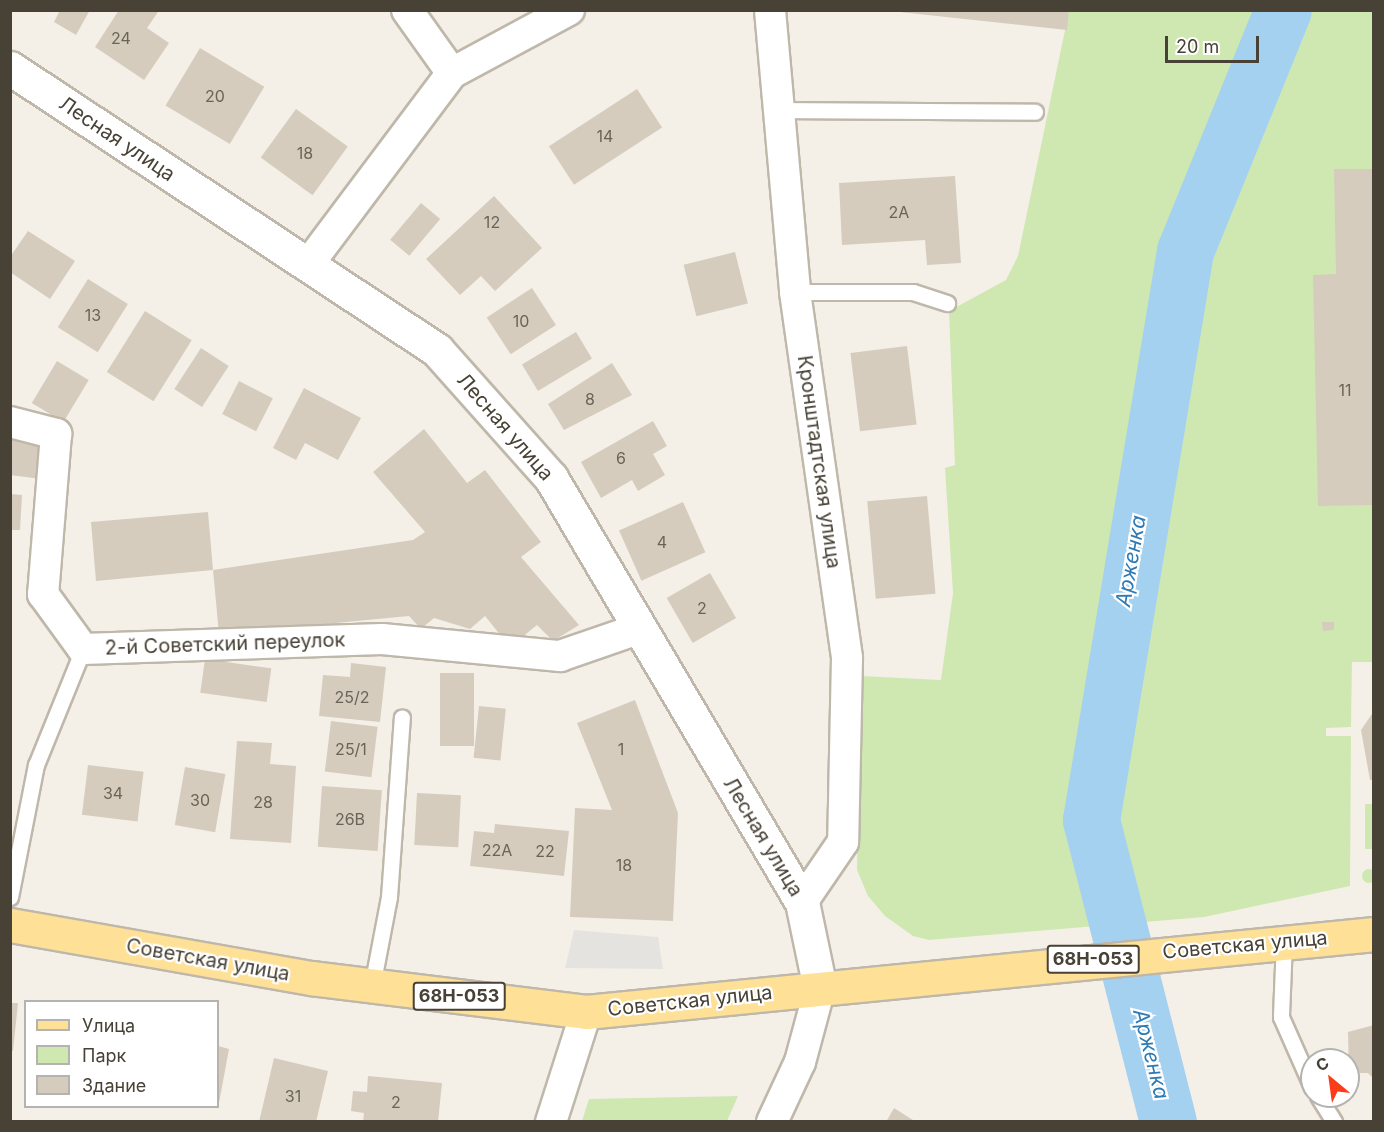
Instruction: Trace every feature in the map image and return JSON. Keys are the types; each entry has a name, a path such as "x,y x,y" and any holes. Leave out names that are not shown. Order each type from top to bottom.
{"main road":[{"name":"Советская улица","path":"10,925 372,986 586,1012 910,977 1374,934"}],"street":[{"path":"407,10 452,73"},
{"path":"306,266 452,73 569,10"},
{"name":"Кронштадтская улица","path":"770,10 795,292 847,658 843,842 802,902"},
{"name":"Лесная улица","path":"10,68 306,266 438,350 551,478 802,902 820,987"},
{"name":"2-й Советский переулок","path":"10,422 56,434 43,594 83,649 382,639 560,656 638,628"},
{"path":"772,1122 800,1062 820,987"},
{"path":"551,1122 586,1012"}],"lane":[{"path":"779,110 1035,112"},
{"path":"795,292 913,292 947,303"},
{"path":"10,897 36,765 83,649"},
{"path":"372,986 389,897 402,717"},
{"path":"1280,941 1281,1017 1300,1060"},
{"path":"1325,1108 1334,1122"}],"green space":[{"path":"1069,11 1373,11 1373,662 1352,662 1351,727 1326,728 1326,736 1351,736 1350,886 1204,917 929,940 913,936 885,916 868,896 857,870 861,676 941,680 953,593 945,468 955,465 949,311 1006,280 1018,256"},
{"path":"1365,804 1373,804 1373,849 1365,849"},
{"path":"1369,869 1374,871 1376,876 1374,881 1369,883 1364,881 1362,876 1364,871"},
{"path":"738,1096 727,1121 582,1121 589,1099"}],"shaded area":[{"path":"574,930 658,937 663,969 565,968"}],"building":[{"path":"60,10 90,10 76,35 54,22"},
{"path":"119,10 158,12 147,28 169,43 144,80 95,47"},
{"path":"881,10 1069,10 1067,30"},
{"path":"200,48 264,87 230,144 165,105"},
{"path":"637,89 662,128 574,185 549,146"},
{"path":"296,109 348,147 313,195 261,158"},
{"path":"1334,169 1374,169 1374,505 1318,506 1313,275 1336,274"},
{"path":"955,176 961,263 927,265 925,240 842,245 839,183"},
{"path":"494,196 542,248 495,291 481,276 460,295 426,259"},
{"path":"421,203 440,219 409,256 390,240"},
{"path":"28,231 75,261 50,299 10,272 10,257"},
{"path":"735,252 748,303 696,316 684,265"},
{"path":"88,279 128,304 98,352 58,327"},
{"path":"532,288 556,325 511,354 487,317"},
{"path":"145,311 192,340 153,401 107,372"},
{"path":"576,332 592,359 538,391 522,364"},
{"path":"907,346 917,424 860,431 850,353"},
{"path":"201,348 229,366 202,407 174,389"},
{"path":"57,361 89,380 63,422 32,403"},
{"path":"612,363 632,395 564,430 548,404"},
{"path":"239,381 273,398 256,431 222,414"},
{"path":"304,388 361,418 338,460 305,443 296,460 273,448"},
{"path":"653,421 667,446 653,454 665,475 638,491 632,480 601,498 581,462"},
{"path":"424,429 467,483 485,470 541,542 521,557 579,625 553,641 537,625 510,647 485,616 470,629 434,618 421,629 409,616 219,634 213,570 413,540 425,532 373,472"},
{"path":"10,435 41,442 41,479 10,475"},
{"path":"10,494 22,495 20,530 10,530"},
{"path":"927,496 936,594 876,599 867,501"},
{"path":"683,502 705,552 641,581 619,530"},
{"path":"208,512 213,570 96,581 91,522"},
{"path":"710,573 736,618 693,643 667,598"},
{"path":"1322,622 1334,622 1334,630 1323,631"},
{"path":"205,659 271,668 267,702 200,693"},
{"path":"351,663 386,667 380,722 319,716 323,675 350,677"},
{"path":"440,673 474,673 474,746 440,746"},
{"path":"635,700 678,813 673,921 570,917 575,808 612,810 577,723"},
{"path":"479,706 506,709 500,761 474,758"},
{"path":"1374,711 1374,780 1370,780 1361,730"},
{"path":"331,721 378,727 371,777 325,772"},
{"path":"237,741 272,743 270,764 296,766 291,843 230,839"},
{"path":"88,765 144,772 137,821 82,815"},
{"path":"185,767 225,774 215,832 175,825"},
{"path":"322,786 382,790 378,851 318,847"},
{"path":"417,793 461,795 458,847 414,845"},
{"path":"495,824 569,831 564,876 470,866 474,831 494,833"},
{"path":"10,1003 18,1003 13,1051 10,1051"},
{"path":"1374,1025 1374,1079 1368,1073 1360,1073 1360,1048 1348,1048 1348,1032"},
{"path":"219,1046 229,1049 219,1103"},
{"path":"274,1058 328,1071 316,1122 259,1122"},
{"path":"368,1076 442,1083 438,1122 363,1122 364,1113 351,1111 353,1091 367,1092"},
{"path":"894,1108 916,1122 886,1122"}],"waterway":[{"name":"Арженка","path":"1168,1122 1091,820 1185,251 1283,10"}]}
